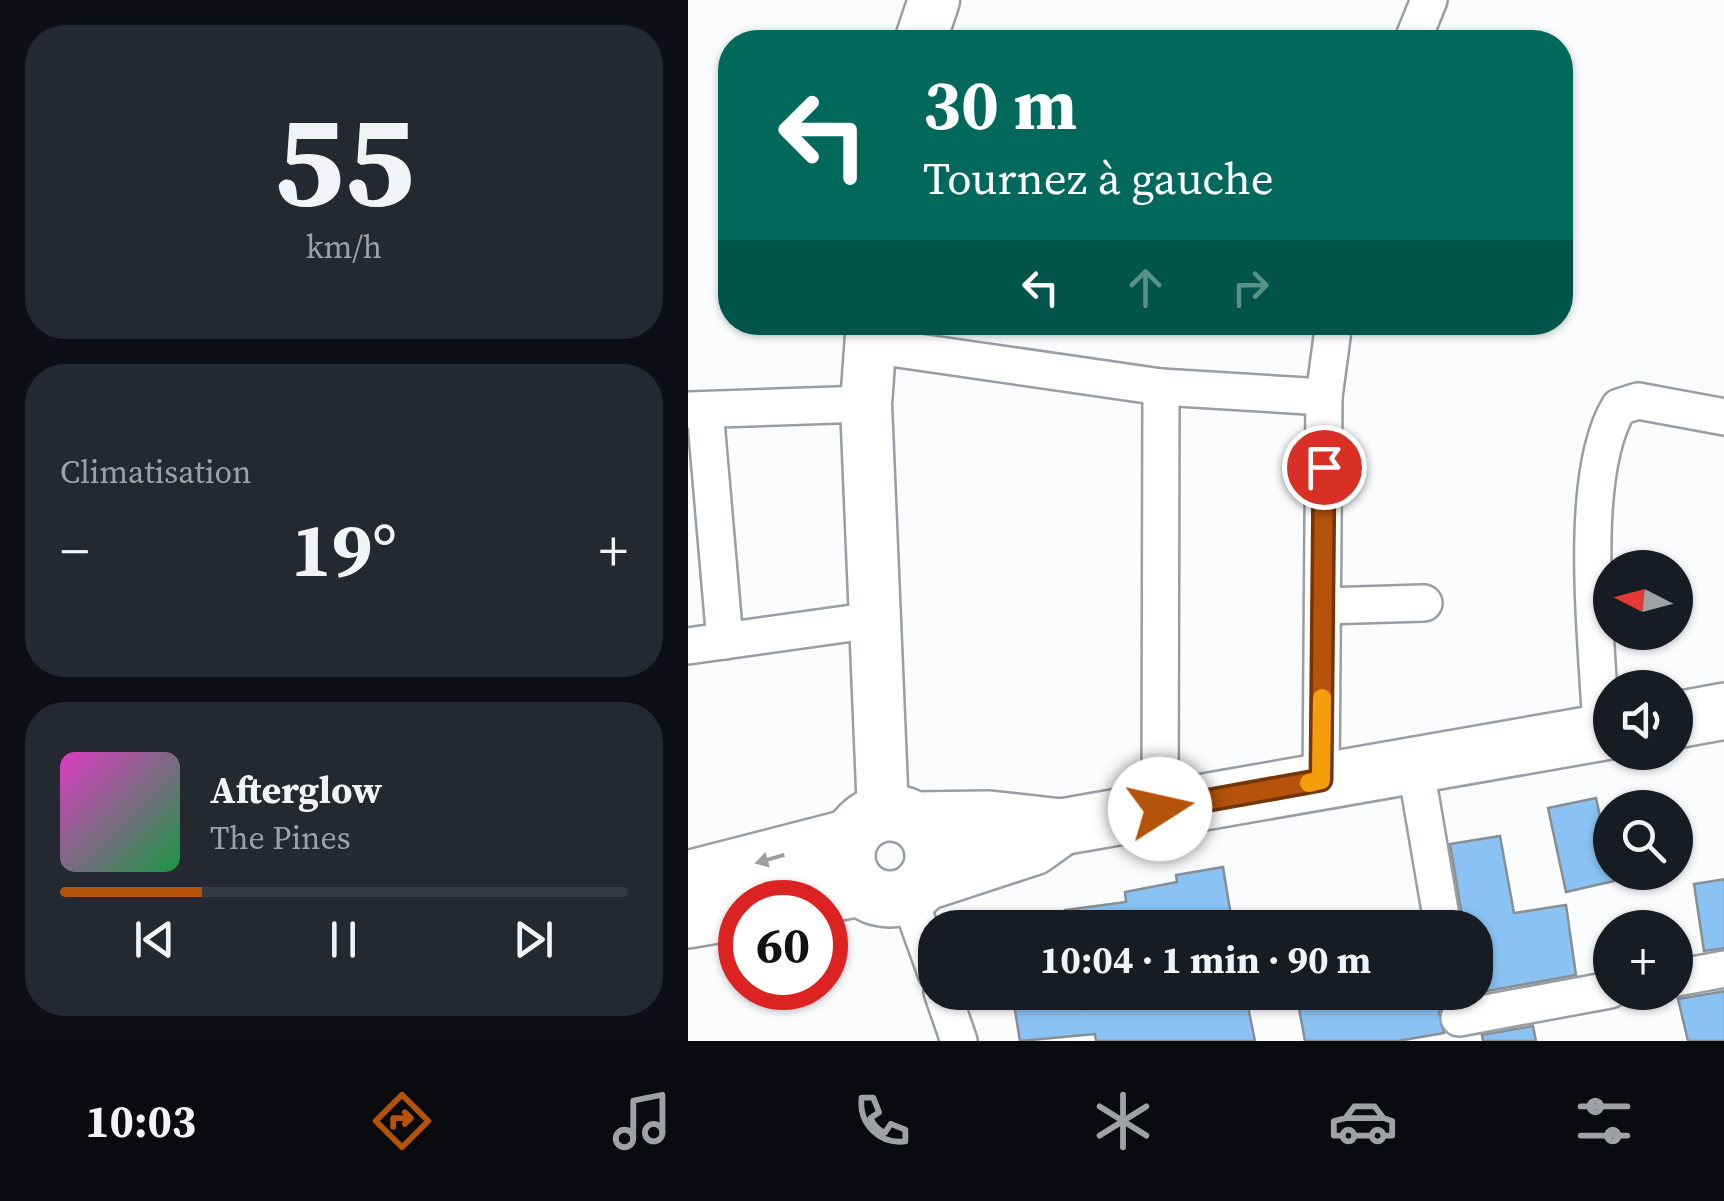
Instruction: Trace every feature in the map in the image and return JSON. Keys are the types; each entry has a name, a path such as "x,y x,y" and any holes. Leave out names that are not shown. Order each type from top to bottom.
{"main road":[{"path":"1693,717 1724,711"},
{"path":"688,879 890,856 1033,847 1061,827 1593,734"},
{"path":"837,880 890,856"},
{"path":"688,920 718,915"}],"street":[{"path":"924,30 934,0"},
{"path":"1417,30 1429,0"},
{"path":"871,335 866,404 874,620 890,856 918,927"},
{"path":"876,335 1161,387 1324,397"},
{"path":"1321,780 1324,397 1332,335"},
{"path":"1160,809 1161,387"},
{"path":"1603,670 1594,498 1607,426 1619,407 1638,400 1724,416"},
{"path":"725,641 696,410 866,404"},
{"path":"1323,606 1424,603"},
{"path":"688,646 874,620"},
{"path":"1415,764 1441,910"},
{"path":"1693,975 1724,969"},
{"path":"1459,1017 1593,993"},
{"path":"948,1010 959,1041"}],"building":[{"path":"1593,799 1593,886 1566,892 1548,808"},
{"path":"1500,836 1514,913 1566,905 1576,975 1493,990 1493,910 1461,910 1450,844"},
{"path":"1223,867 1230,910 1065,910 1126,902 1125,892 1177,882 1176,875"},
{"path":"1725,879 1725,948 1704,951 1694,884"},
{"path":"1725,991 1725,1041 1688,1041 1681,1010 1693,1010 1693,996"},
{"path":"1015,1010 1249,1010 1255,1041 1096,1041 1095,1034 1020,1041"},
{"path":"1299,1010 1441,1010 1444,1033 1398,1041 1305,1041"},
{"path":"1533,1026 1536,1041 1483,1041 1482,1035"}],"slow traffic":[{"path":"1309,783 1321,780 1322,698"}],"route":[{"path":"1160,809 1321,780 1324,467"}]}
